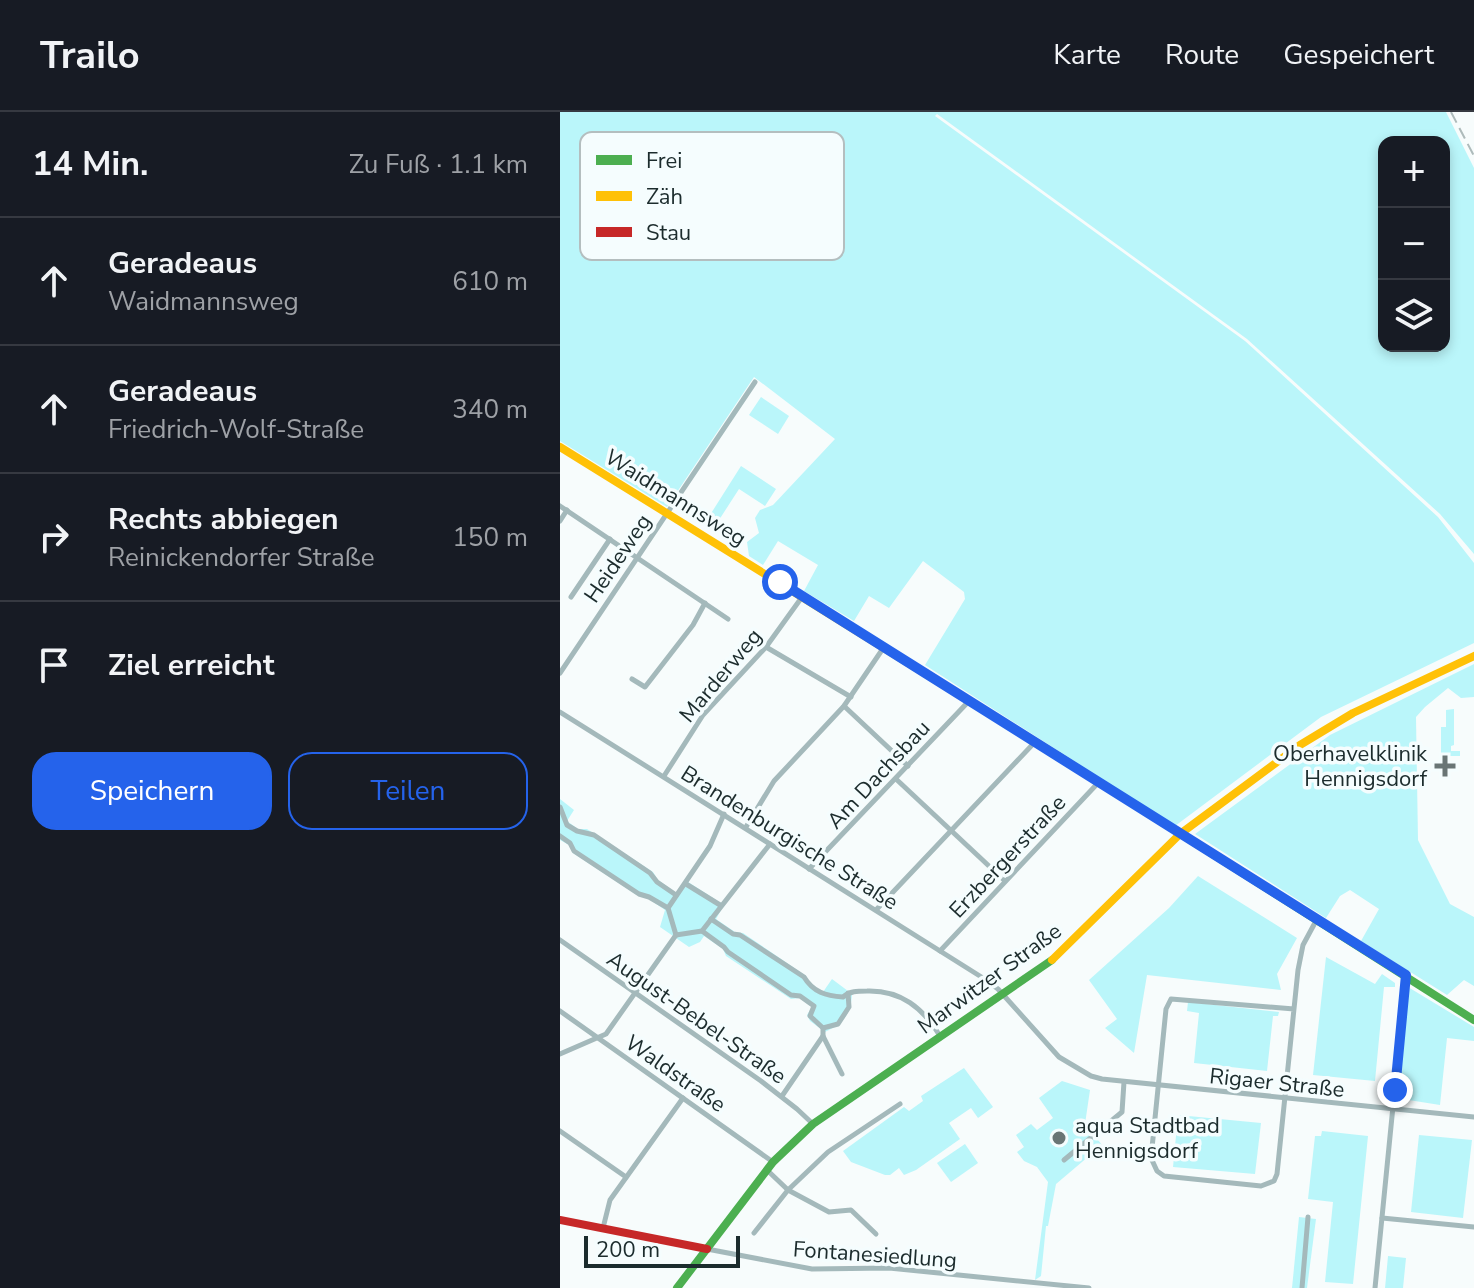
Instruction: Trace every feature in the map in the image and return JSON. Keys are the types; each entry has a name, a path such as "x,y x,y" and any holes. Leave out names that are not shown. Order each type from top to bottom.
{"street":[{"name":"Heideweg","path":"560,673 755,382"},
{"name":"Waidmannsweg","path":"560,447 884,647 1474,1020"},
{"path":"560,506 728,619"},
{"path":"560,521 567,510"},
{"path":"571,597 610,539"},
{"name":"Marderweg","path":"664,776 703,715 766,647 802,596"},
{"path":"632,679 647,689 705,603"},
{"path":"766,647 851,697"},
{"path":"746,827 785,767 844,706 884,647"},
{"name":"Marwitzer Straße","path":"677,1288 773,1162 813,1124 1054,959 1180,834 1326,727 1474,656"},
{"name":"Am Dachsbau","path":"809,869 969,701"},
{"path":"844,706 908,766"},
{"name":"Brandenburgische Straße","path":"560,712 983,978 1001,993"},
{"path":"876,910 1034,743"},
{"path":"896,779 1005,881"},
{"name":"Erzbergerstraße","path":"940,951 1098,783"},
{"path":"560,807 564,820 577,831 586,832 610,846 676,895"},
{"path":"668,908 710,846 724,814"},
{"path":"560,827 564,820"},
{"path":"560,836 570,843 574,851 639,894 668,908 676,935"},
{"path":"560,1054 606,1034 676,935 702,931 770,844"},
{"path":"686,884 720,905"},
{"path":"711,919 761,948 823,994 843,997 848,993 876,991 896,995 928,1016 940,1036"},
{"path":"1294,1009 1171,999 1166,1009 1151,1158 1157,1171 1164,1176 1261,1186 1274,1181 1303,945 1317,919"},
{"path":"702,931 791,995 800,996 814,1006"},
{"path":"724,947 733,934"},
{"name":"August-Bebel-Straße","path":"560,940 781,1097 813,1124"},
{"path":"1375,1288 1406,975"},
{"path":"781,1097 823,1032 838,1024 849,1007 848,993"},
{"name":"Rigaer Straße","path":"1001,993 1059,1057 1091,1076 1159,1086 1474,1117"},
{"path":"823,994 810,1016 823,1032 842,1074"},
{"name":"Waldstraße","path":"560,1011 773,1162"},
{"path":"1064,1160 1122,1112 1124,1082"},
{"path":"603,1228 610,1200 683,1098"},
{"path":"754,1233 788,1190 828,1152 900,1104"},
{"path":"560,1131 626,1177"},
{"path":"767,1170 788,1190 829,1212 851,1210 876,1234"},
{"path":"1302,1288 1308,1217"},
{"path":"1382,1218 1474,1227"},
{"path":"560,1220 707,1249"},
{"name":"Fontanesiedlung","path":"707,1249 812,1269 889,1268 1089,1288"}],"shaded area":[{"path":"560,112 1446,112 1474,168 1474,554 1440,514 1247,339 937,114 935,116 1245,341 1438,517 1474,563 1474,643 1321,717 1175,826 925,665 965,599 964,592 923,561 889,608 869,596 854,621 804,591 818,565 778,541 763,565 749,556 747,542 759,533 755,518 760,510 773,505 835,439 754,377 667,507 560,441"},
{"path":"761,397 789,416 778,434 749,415"},
{"path":"741,466 776,489 765,506 739,489 719,520 710,515"},
{"path":"1474,664 1474,697 1461,698 1448,688 1416,717 1418,840 1450,904 1474,917 1474,986 1464,980 1447,995 1361,941 1379,909 1350,890 1340,896 1326,918 1195,834 1330,735"},
{"path":"1454,709 1454,745 1451,751 1460,751 1460,756 1441,756 1441,727 1446,727 1446,710"},
{"path":"560,799 574,810 567,821 578,829 587,829 653,872 658,880 676,893 685,880 724,905 716,919 735,932 743,933 806,976 810,984 823,992 832,979 852,994 845,1018 825,1032 810,1021 807,1015 812,1007 800,998 791,999 726,956 723,949 704,936 700,942 689,947 660,927 665,910 573,853 569,845 560,840"},
{"path":"1198,876 1297,938 1277,974 1281,990 1147,975 1134,1053 1105,1028 1117,1019 1089,980 1169,908"},
{"path":"1326,957 1375,984 1382,974 1395,983 1395,987 1384,987 1375,1081 1313,1075"},
{"path":"1408,987 1474,1027 1474,1041 1447,1038 1440,1105 1396,1098"},
{"path":"1188,1002 1279,1012 1278,1016 1273,1016 1267,1071 1194,1063 1199,1013 1187,1011"},
{"path":"964,1068 993,1107 978,1118 971,1108 949,1123 960,1139 904,1175 899,1168 885,1175 851,1162 843,1151 904,1107 909,1111 923,1101 921,1096"},
{"path":"1062,1081 1090,1090 1085,1124 1102,1145 1056,1184 1046,1226 1041,1276 1035,1280 1048,1182 1037,1167 1024,1161 1017,1152 1024,1147 1016,1135 1031,1124 1037,1130 1053,1118 1039,1098"},
{"path":"1178,1115 1261,1123 1255,1174 1173,1167"},
{"path":"1322,1131 1368,1136 1353,1284 1325,1282 1333,1202 1308,1199 1315,1136 1321,1136"},
{"path":"1419,1135 1472,1140 1463,1218 1411,1212"},
{"path":"965,1144 978,1163 951,1182 937,1163"},
{"path":"1299,1217 1316,1219 1307,1288 1292,1288"},
{"path":"1388,1256 1406,1258 1403,1288 1385,1288"}],"railway":[{"path":"1451,112 1474,156"}],"traffic: fast":[{"path":"1058,756 1474,1020"},
{"path":"677,1288 773,1162 813,1124 1052,960"}],"traffic: slow":[{"path":"560,447 1058,756"},
{"path":"1052,960 1180,834 1300,745 1353,713 1474,656"}],"traffic: jam":[{"path":"560,1220 707,1249"}],"place":[{"name":"Oberhavelklinik Hennigsdorf","path":"1445,766"},
{"name":"aqua Stadtbad Hennigsdorf","path":"1059,1138"}],"route":[{"path":"780,582 1406,975 1395,1090"}]}
